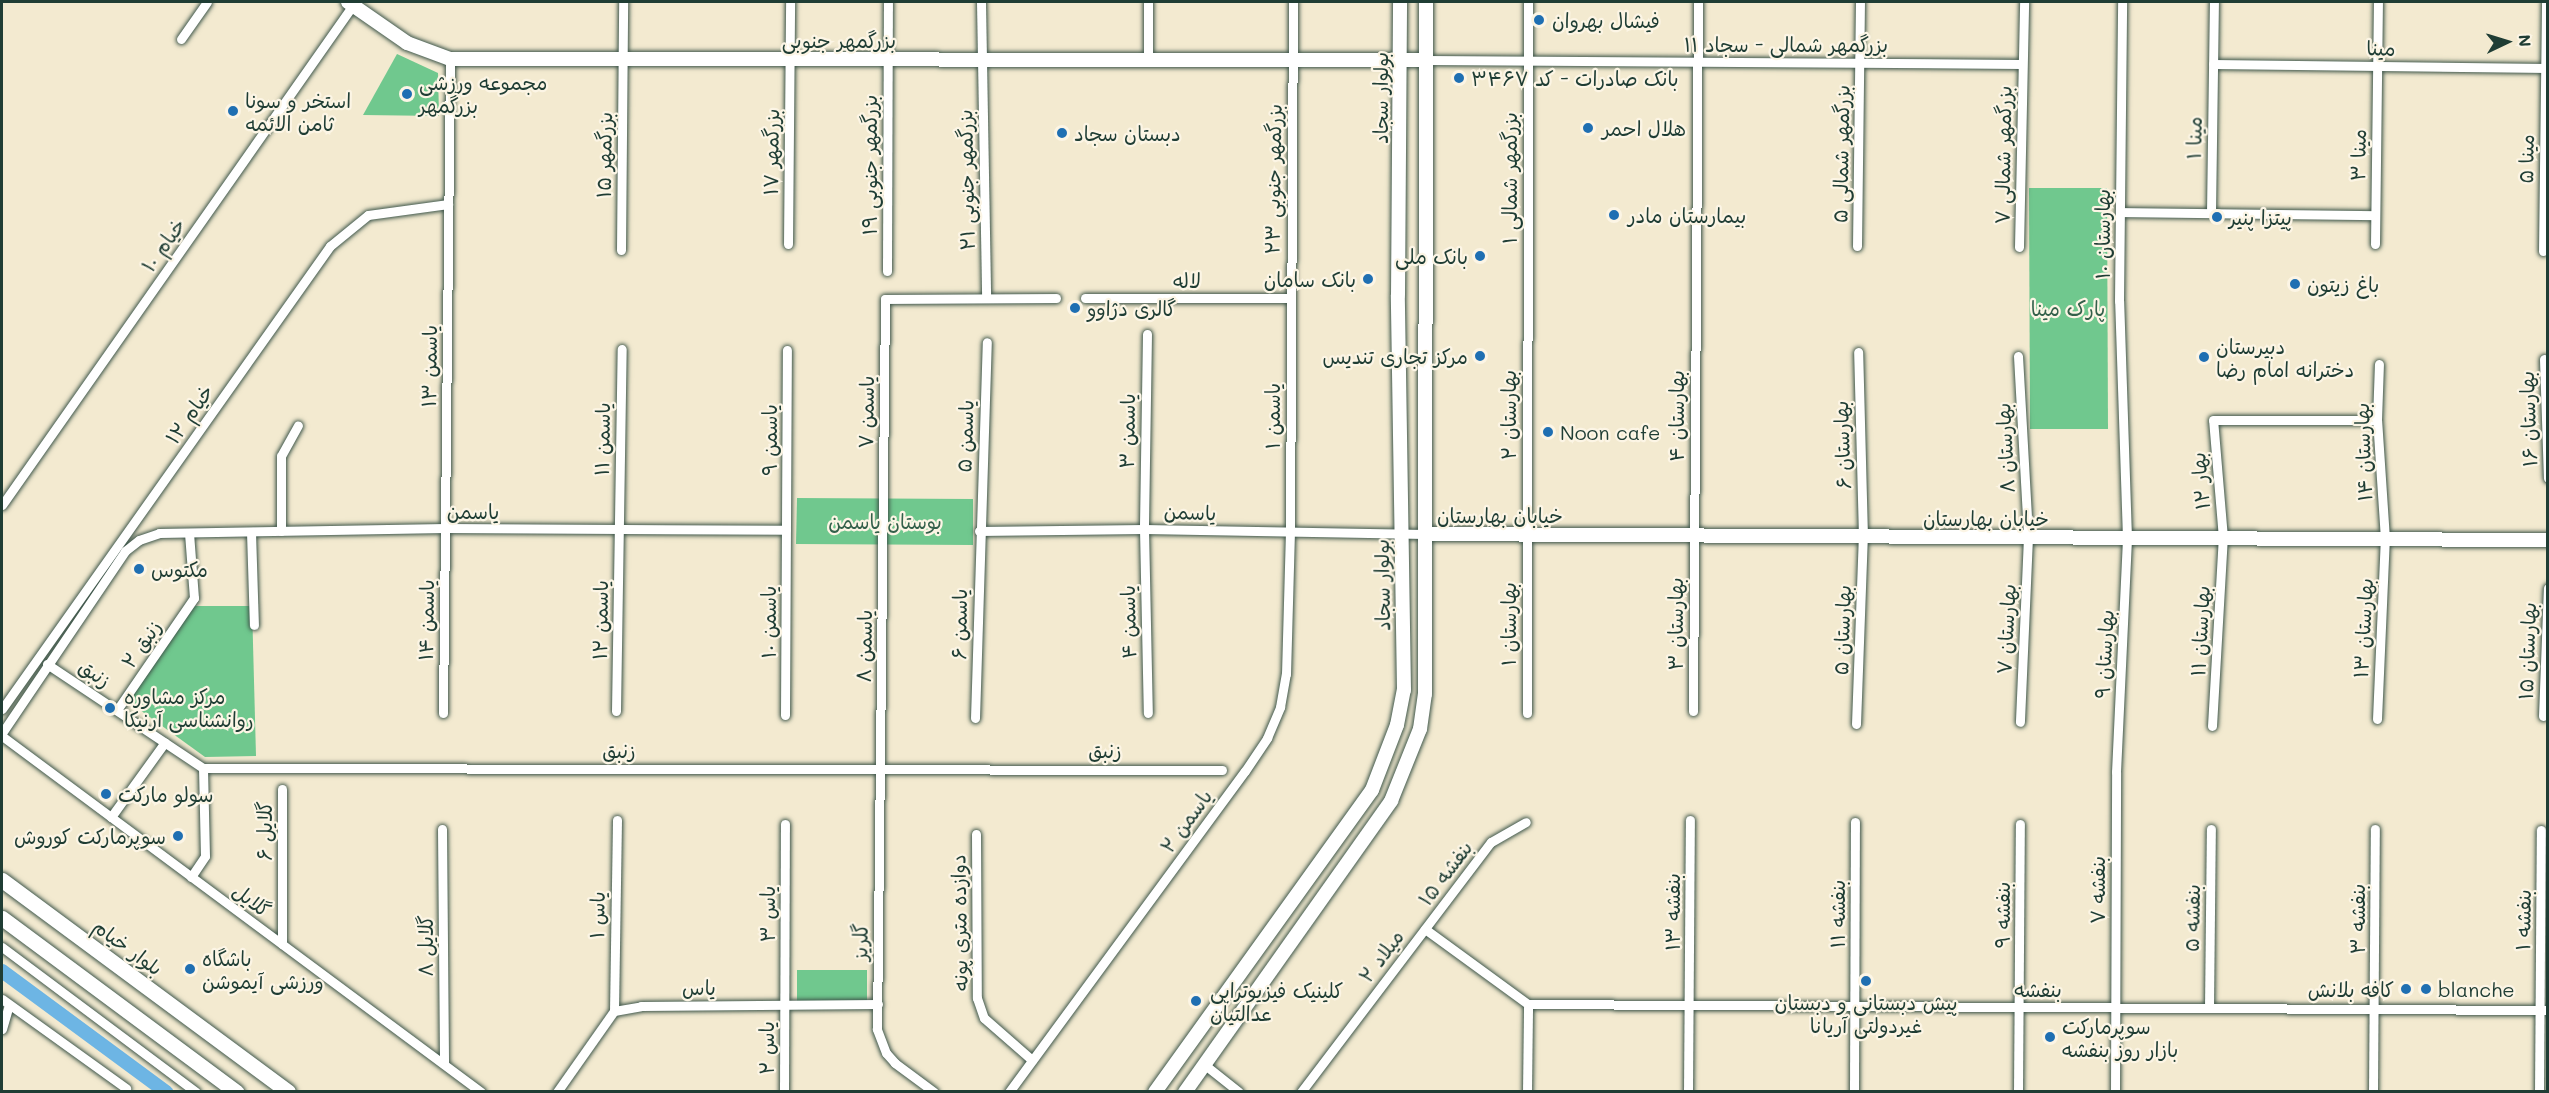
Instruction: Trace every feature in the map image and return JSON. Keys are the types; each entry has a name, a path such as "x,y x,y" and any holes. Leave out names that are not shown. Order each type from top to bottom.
{"main road":[{"name":"بولوار سجاد","path":"1155,1092 1259,943 1372,790 1389,754 1404,690 1401,534 1400,2"},
{"path":"1185,1092 1391,801 1409,762 1420,729 1425,694 1426,2"},
{"name":"بزرگمهر جنوبی","path":"352,3 407,43 450,58 1426,60"},
{"name":"خیابان بهارستان","path":"1425,534 2547,540"},
{"name":"بلوار خیام","path":"2,880 288,1092"},
{"path":"2,918 236,1092"}],"street":[{"path":"181,39 207,2"},
{"name":"بزرگمهر ۱۵","path":"621,250 623,2"},
{"name":"بزرگمهر ۱۷","path":"788,244 790,2"},
{"name":"بزرگمهر جنوبی ۱۹","path":"886,271 888,2"},
{"name":"بزرگمهر جنوبی ۲۱","path":"981,2 986,298"},
{"path":"1148,2 1148,61"},
{"name":"بزرگمهر جنوبی ۲۳","path":"1290,298 1293,2"},
{"name":"بزرگمهر شمالی ۱","path":"1526,295 1528,2"},
{"name":"بهارستان ۴","path":"1693,536 1698,2"},
{"name":"بزرگمهر شمالی ۵","path":"1857,246 1860,2"},
{"name":"بزرگمهر شمالی ۷","path":"2019,248 2024,2"},
{"name":"بهارستان ۱۰","path":"2121,2 2120,212 2127,538"},
{"name":"مینا ۱","path":"2211,213 2214,2"},
{"name":"مینا ۳","path":"2375,244 2378,2"},
{"name":"مینا ۵","path":"2543,251 2546,2"},
{"name":"خیام ۱۰","path":"2,505 352,3"},
{"name":"یاسمن ۱۳","path":"445,528 450,58"},
{"name":"بزرگمهر شمالی - سجاد ۱۱","path":"1426,60 2022,64"},
{"name":"مینا","path":"2213,64 2546,68"},
{"name":"خیام ۱۲","path":"2,710 330,246 368,214 448,204"},
{"path":"2120,212 2375,215"},
{"name":"بهارستان ۲","path":"1526,295 1526,535"},
{"path":"986,298 1056,298"},
{"name":"یاسمن ۷","path":"883,525 885,299 986,298"},
{"name":"لاله","path":"1085,298 1290,298"},
{"name":"یاسمن ۱","path":"1290,298 1290,533"},
{"name":"یاسمن ۳","path":"1144,529 1147,334"},
{"name":"یاسمن ۵","path":"979,531 987,342"},
{"name":"یاسمن ۱۱","path":"619,529 622,349"},
{"name":"یاسمن ۹","path":"786,530 787,350"},
{"name":"بهارستان ۶","path":"1858,352 1863,537"},
{"name":"بهارستان ۸","path":"2018,356 2028,537"},
{"name":"بهارستان ۱۶","path":"2544,359 2547,478"},
{"name":"بهارستان ۱۴","path":"2379,364 2378,420 2385,539"},
{"name":"بهار ۱۲","path":"2223,538 2213,420 2378,420"},
{"path":"281,531 281,456 298,425"},
{"name":"یاسمن ۸","path":"880,768 883,525"},
{"name":"یاسمن","path":"47,664 125,551 139,540 159,533 445,528 786,530"},
{"name":"یاسمن ۱۴","path":"443,712 445,528"},
{"name":"یاسمن ۱۲","path":"616,711 619,529"},
{"name":"یاسمن","path":"979,531 1144,529 1425,534"},
{"name":"یاسمن ۴","path":"1144,529 1148,713"},
{"name":"یاسمن ۱۰","path":"785,715 786,530"},
{"name":"یاسمن ۶","path":"975,718 979,531"},
{"path":"252,532 254,625"},
{"name":"زنبق ۲","path":"117,710 194,598 189,533"},
{"name":"یاسمن ۲","path":"1009,1092 1267,738 1280,707 1286,674 1290,533"},
{"name":"بهارستان ۱","path":"1526,535 1527,713"},
{"name":"بهارستان ۳","path":"1693,536 1693,711"},
{"name":"بهارستان ۵","path":"1856,724 1863,537"},
{"name":"بهارستان ۷","path":"2020,722 2028,537"},
{"name":"بهارستان ۹","path":"2116,772 2127,538"},
{"name":"بهارستان ۱۱","path":"2212,726 2223,538"},
{"name":"بهارستان ۱۳","path":"2377,719 2385,539"},
{"name":"بهارستان ۱۵","path":"2542,716 2547,588"},
{"path":"2,734 47,664"},
{"name":"زنبق","path":"47,664 203,768 1222,770"},
{"name":"گلایل","path":"2,734 481,1092"},
{"path":"111,817 165,742"},
{"path":"191,877 205,856 203,768"},
{"name":"گلریز","path":"880,768 877,1029 886,1053 934,1092"},
{"name":"بنفشه ۷","path":"2115,1092 2116,772"},
{"name":"گلایل ۶","path":"282,789 282,944"},
{"name":"یاس ۱","path":"614,1011 617,820"},
{"name":"بنفشه ۱۳","path":"1688,1092 1690,820"},
{"name":"بنفشه ۱۵","path":"1425,929 1491,842 1526,822"},
{"name":"بنفشه ۱۱","path":"1854,1092 1855,822"},
{"name":"یاس ۳","path":"784,1005 785,824"},
{"name":"بنفشه ۹","path":"2018,1092 2020,824"},
{"name":"گلایل ۸","path":"442,829 444,1064"},
{"name":"بنفشه ۵","path":"2209,1008 2211,829"},
{"name":"بنفشه ۳","path":"2373,1092 2374,829"},
{"name":"بنفشه ۱","path":"2539,1092 2544,1010 2541,831"},
{"name":"دوازده متری پونه","path":"975,834 977,998 984,1018 1032,1060"},
{"path":"1425,929 1528,1004 1527,1092"},
{"name":"میلاد ۲","path":"1301,1092 1425,929"},
{"path":"2,947 196,1092"},
{"path":"2,1029 5,1002 126,1088"},
{"name":"یاس","path":"614,1011 641,1005 878,1004"},
{"name":"بنفشه","path":"1528,1004 2544,1010"},
{"name":"یاس ۲","path":"784,1005 784,1092"},
{"path":"557,1092 614,1011"},
{"path":"1205,1065 1239,1092"}],"green space":[{"name":"مجموعه ورزشی بزرگمهر","path":"397,54 438,73 439,116 363,115"},
{"name":"پارک مینا","path":"2029,188 2107,188 2108,429 2030,429"},
{"name":"بوستان یاسمن","path":"797,498 973,499 973,545 796,544"},
{"path":"193,606 252,606 256,756 205,757 122,697"},
{"path":"797,970 867,970 867,1003 797,1004"}],"waterway":[{"path":"2,971 166,1092"}],"place":[{"name":"فیشال بهروان","path":"1539,20"},
{"name":"بانک صادرات - کد ۳۴۶۷","path":"1459,78"},
{"name":"مجموعه ورزشی بزرگمهر","path":"407,94"},
{"name":"استخر و سونا ثامن الائمه","path":"233,111"},
{"name":"هلال احمر","path":"1588,128"},
{"name":"دبستان سجاد","path":"1062,133"},
{"name":"بیمارستان مادر","path":"1614,215"},
{"name":"پیتزا پنیر","path":"2217,217"},
{"name":"بانک ملی","path":"1480,256"},
{"name":"بانک سامان","path":"1368,279"},
{"name":"باغ زیتون","path":"2295,284"},
{"name":"گالری دژاوو","path":"1075,308"},
{"name":"مرکز تجاری تندیس","path":"1480,356"},
{"name":"دبیرستان دخترانه امام رضا","path":"2204,357"},
{"name":"Noon cafe","path":"1548,432"},
{"name":"مکتوس","path":"139,569"},
{"name":"مرکز مشاوره روانشناسی آرنیکا","path":"110,708"},
{"name":"سولو مارکت","path":"106,794"},
{"name":"سوپرمارکت کوروش","path":"178,836"},
{"name":"باشگاه ورزشی آیموشن","path":"190,969"},
{"name":"پیش دبستانی و دبستان غیردولتی آریانا","path":"1866,981"},
{"name":"کافه بلانش","path":"2406,989"},
{"name":"blanche","path":"2426,989"},
{"name":"کلینیک فیزیوتراپی عدالتیان","path":"1196,1001"},
{"name":"سوپرمارکت بازار روز بنفشه","path":"2050,1037"}]}
